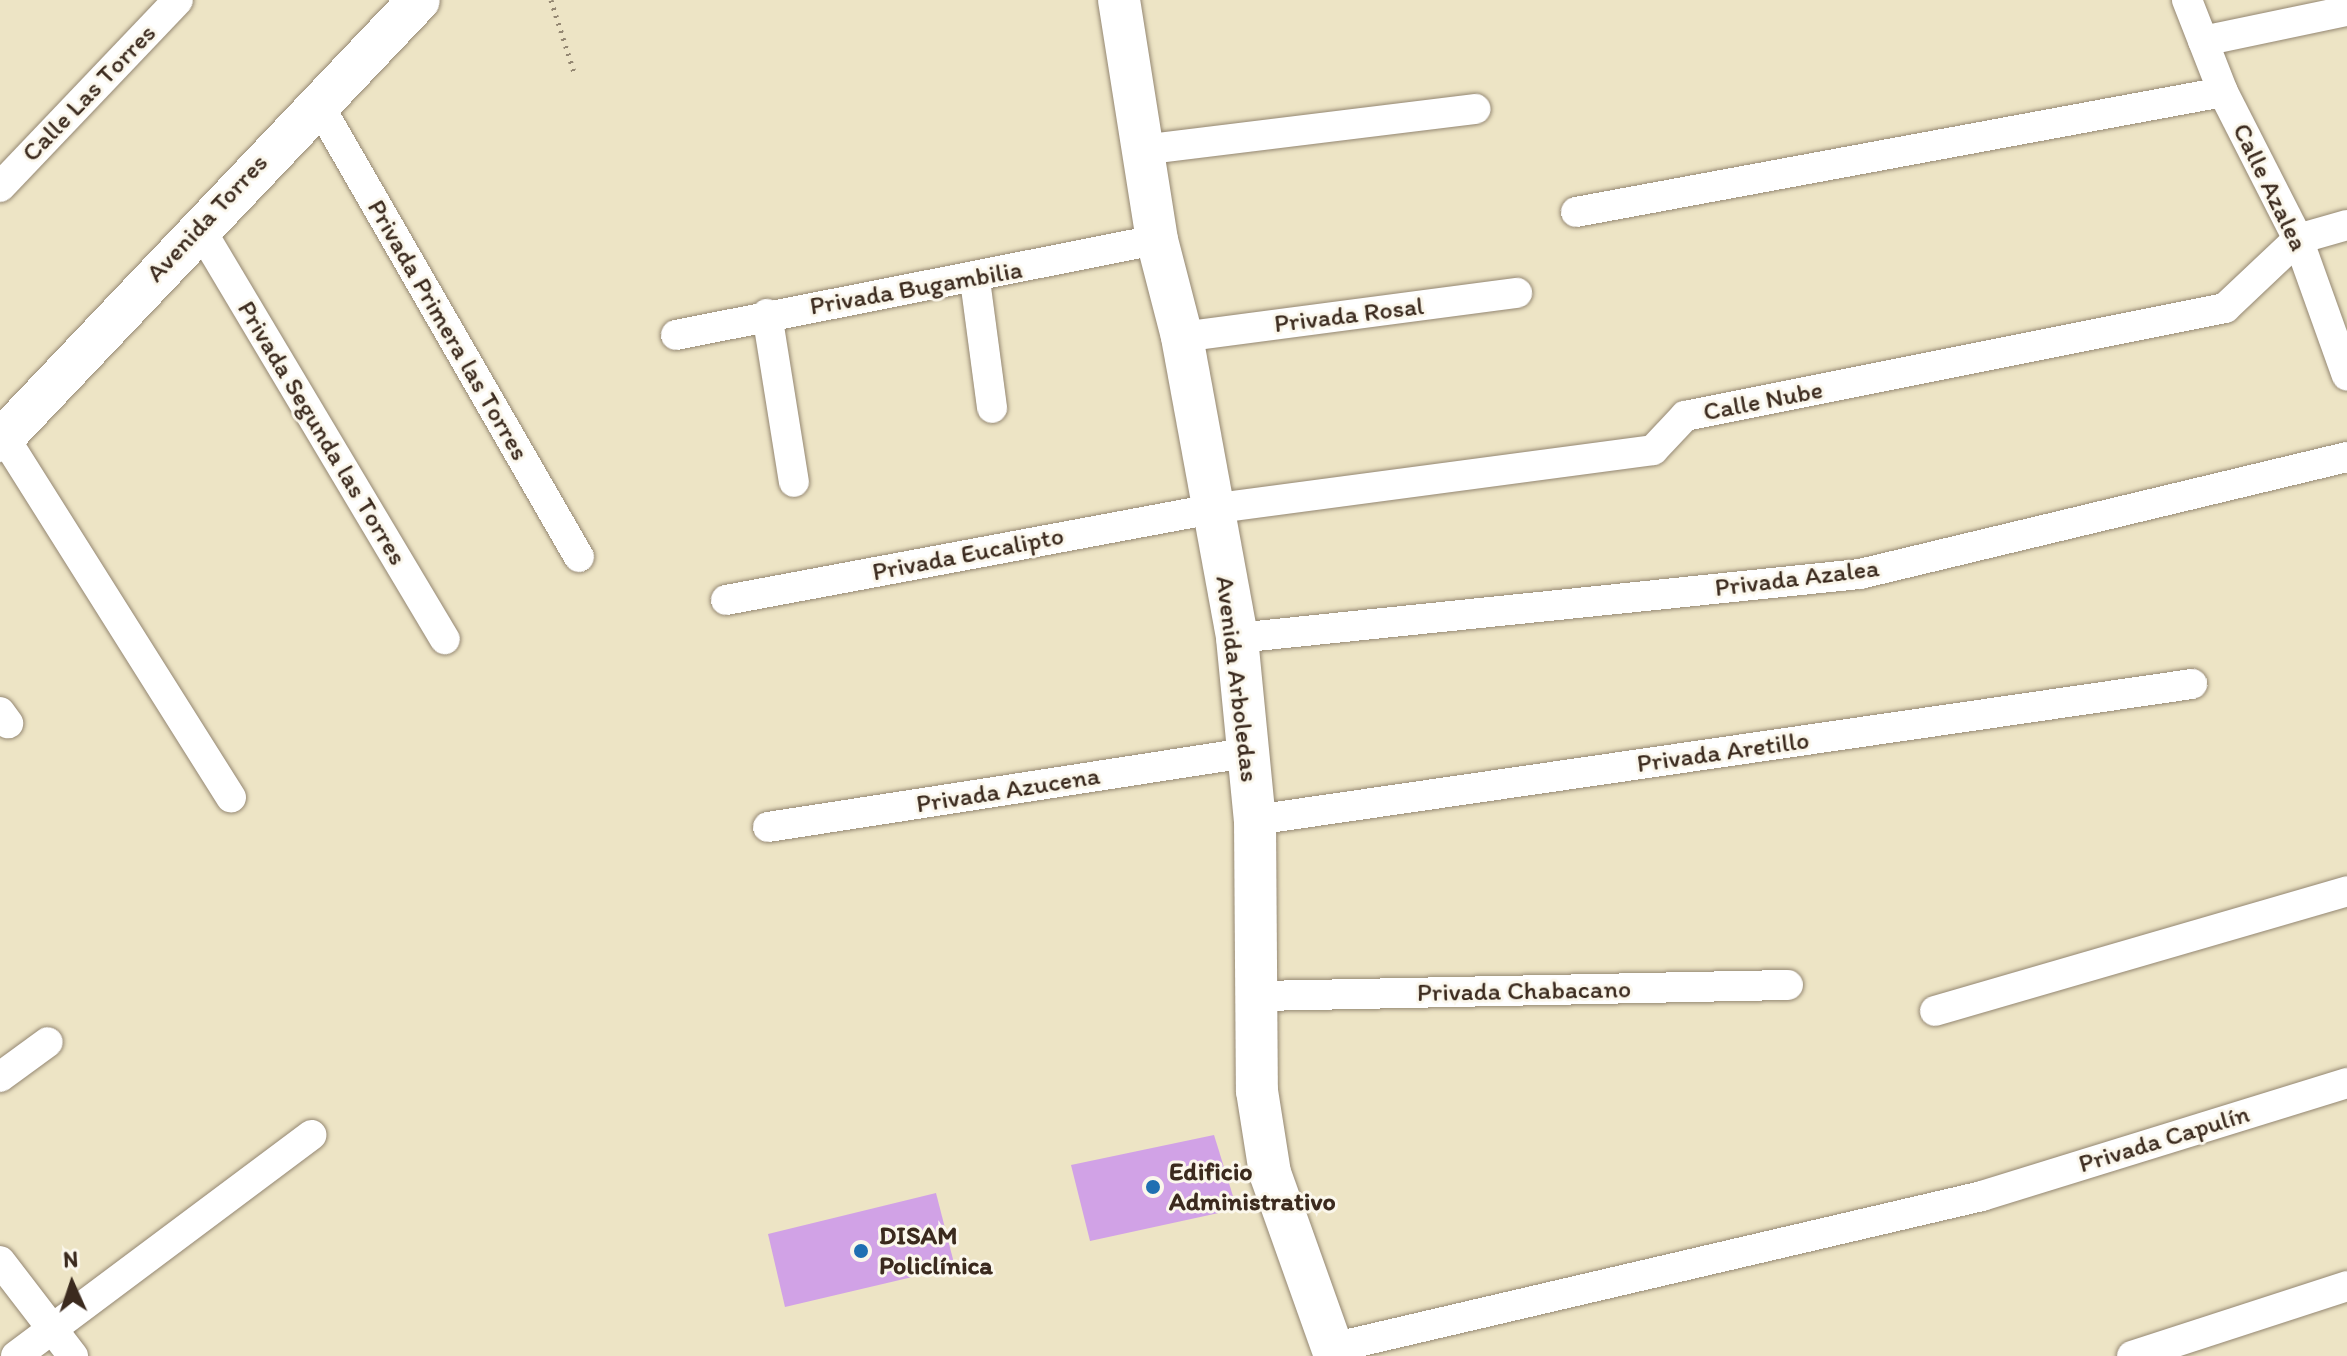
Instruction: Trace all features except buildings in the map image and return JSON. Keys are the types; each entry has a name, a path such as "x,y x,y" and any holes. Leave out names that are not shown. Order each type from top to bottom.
{"main road":[{"name":"Avenida Torres","path":"2,439 317,102 419,0"},
{"name":"Avenida Arboledas","path":"1119,0 1157,240 1182,337 1237,638 1255,820 1261,996 1257,1091 1270,1173 1333,1352"}],"street":[{"name":"Calle Las Torres","path":"0,187 178,0"},
{"name":"Calle Azalea","path":"2187,0 2223,92 2298,239 2347,376"},
{"path":"2203,41 2347,11"},
{"path":"1576,212 2223,92"},
{"name":"Privada Primera las Torres","path":"317,102 579,557"},
{"path":"1141,150 1476,109"},
{"path":"2298,239 2347,225"},
{"name":"Privada Segunda las Torres","path":"199,227 445,639"},
{"name":"Calle Nube","path":"1211,509 1653,450 1685,416 2147,328 2225,308 2298,239"},
{"name":"Privada Bugambilia","path":"676,335 767,314 975,280 1157,240"},
{"path":"975,280 992,408"},
{"name":"Privada Rosal","path":"1182,337 1517,293"},
{"path":"767,314 794,482"},
{"path":"2,439 231,798"},
{"name":"Privada Azalea","path":"1237,638 1860,574 2347,457"},
{"name":"Privada Eucalipto","path":"726,600 1211,509"},
{"name":"Privada Aretillo","path":"1255,820 2192,684"},
{"name":"Privada Azucena","path":"768,827 1248,753"},
{"path":"1935,1011 2347,891"},
{"name":"Privada Chabacano","path":"1261,996 1788,985"},
{"path":"0,1077 48,1042"},
{"name":"Privada Capulín","path":"1333,1352 1982,1196 2347,1083"},
{"path":"16,1356 54,1331 311,1135"},
{"path":"0,1261 73,1356"},
{"path":"2132,1356 2347,1286"}],"path":[{"path":"551,0 575,75"}],"place":[{"name":"Edificio Administrativo","path":"1153,1187"},
{"name":"DISAM Policlínica","path":"861,1251"}]}
